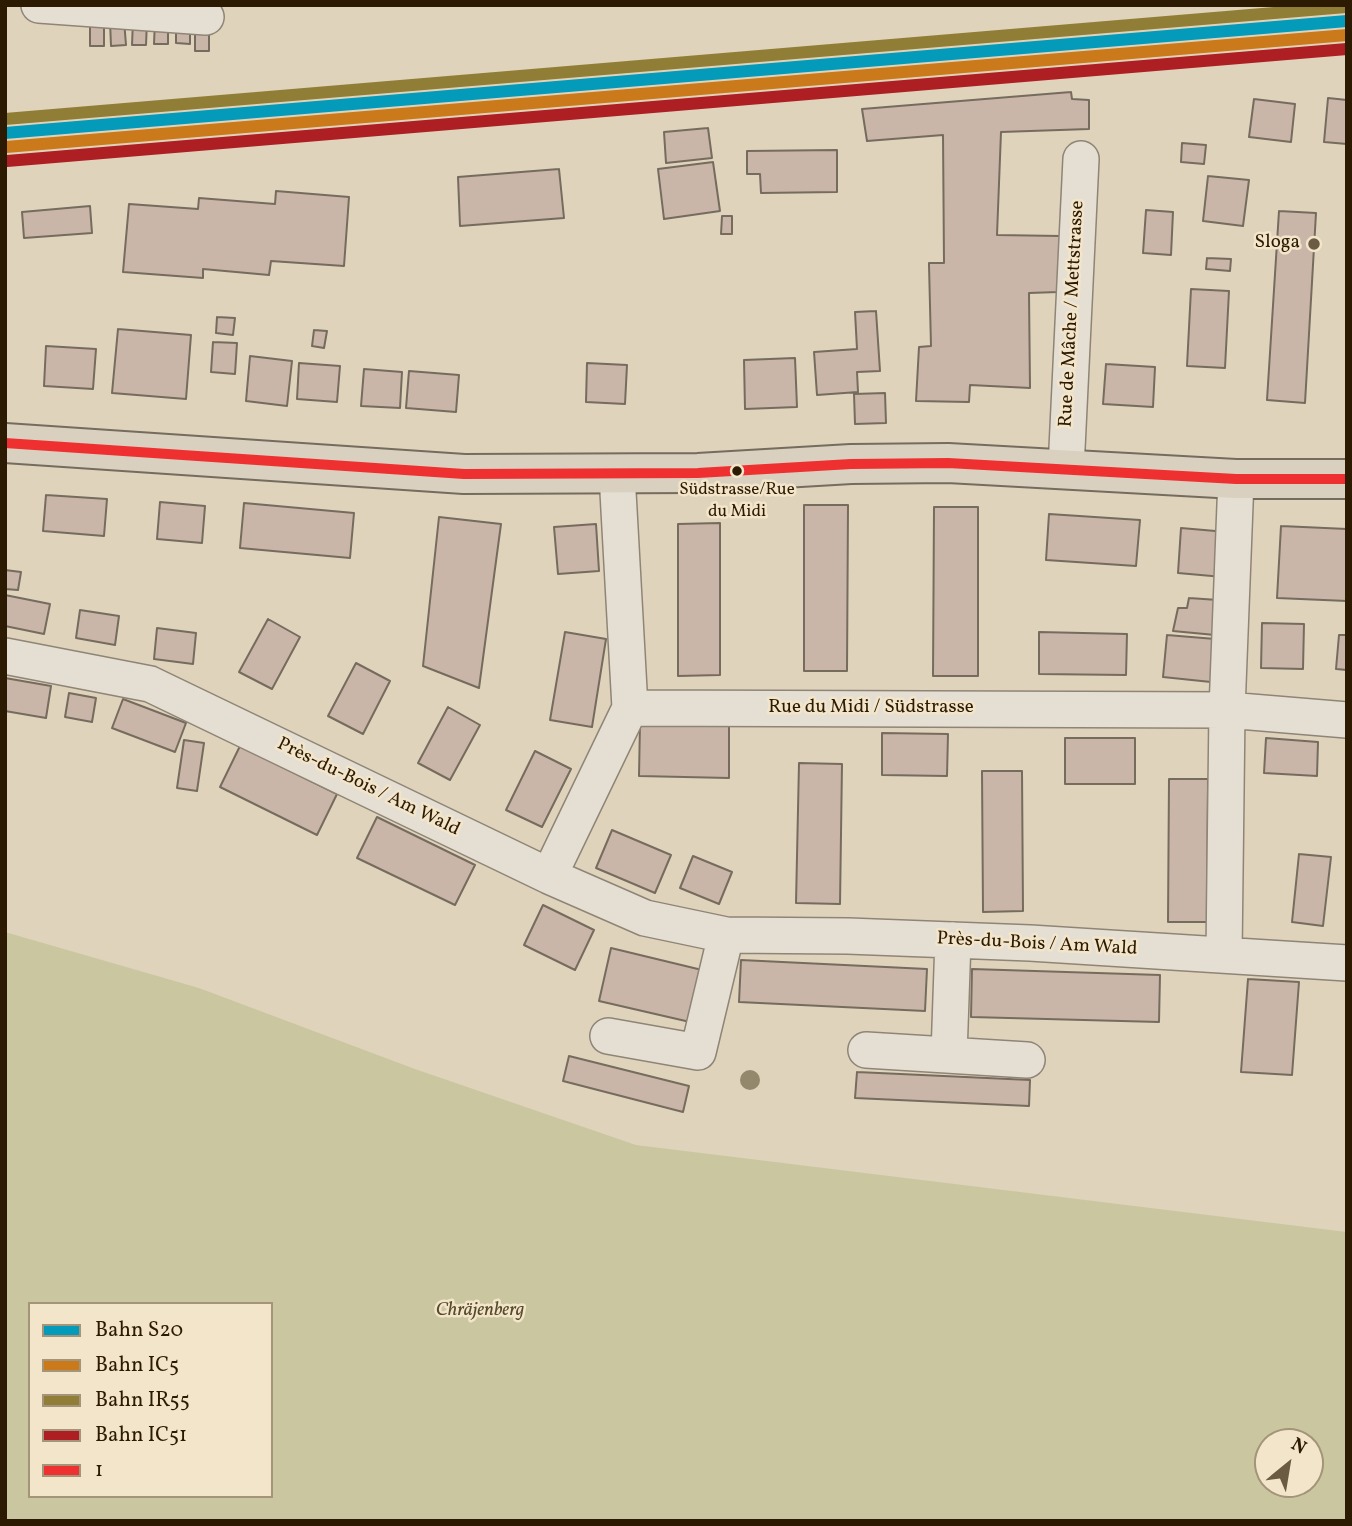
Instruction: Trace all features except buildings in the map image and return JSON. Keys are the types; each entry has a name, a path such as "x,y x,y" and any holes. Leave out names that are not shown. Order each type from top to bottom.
{"main road":[{"path":"5,443 464,474 733,472 888,463 948,463 1236,479 1347,479"}],"street":[{"path":"39,5 206,17"},
{"name":"Rue de Mâche / Mettstrasse","path":"1066,469 1081,159"},
{"path":"549,876 630,709 617,474"},
{"path":"1224,954 1227,710 1236,479"},
{"name":"Près-du-Bois / Am Wald","path":"5,656 150,684 549,876 645,918 726,935 953,940 1347,963"},
{"name":"Rue du Midi / Südstrasse","path":"630,709 1227,710 1347,720"},
{"path":"608,1036 698,1052 726,935"},
{"path":"949,1055 953,940"},
{"path":"866,1050 1027,1060"}],"green space":[{"name":"Chräjenberg","path":"5,932 199,988 415,1069 636,1145 1347,1232 1347,1521 5,1521"}],"rail line":[{"name":"IR55","path":"5,119 1346,7"},
{"name":"S20","path":"5,133 1347,21"},
{"name":"IC5","path":"6,147 1347,35"},
{"name":"IC51","path":"7,161 1347,49"}],"transit line":[{"name":"1","path":"5,443 464,474 698,473 851,464 948,463 1236,479 1347,479"}],"place":[{"name":"Sloga","path":"1314,244"},
{"name":"Südstrasse/Rue du Midi","path":"737,471"}]}
